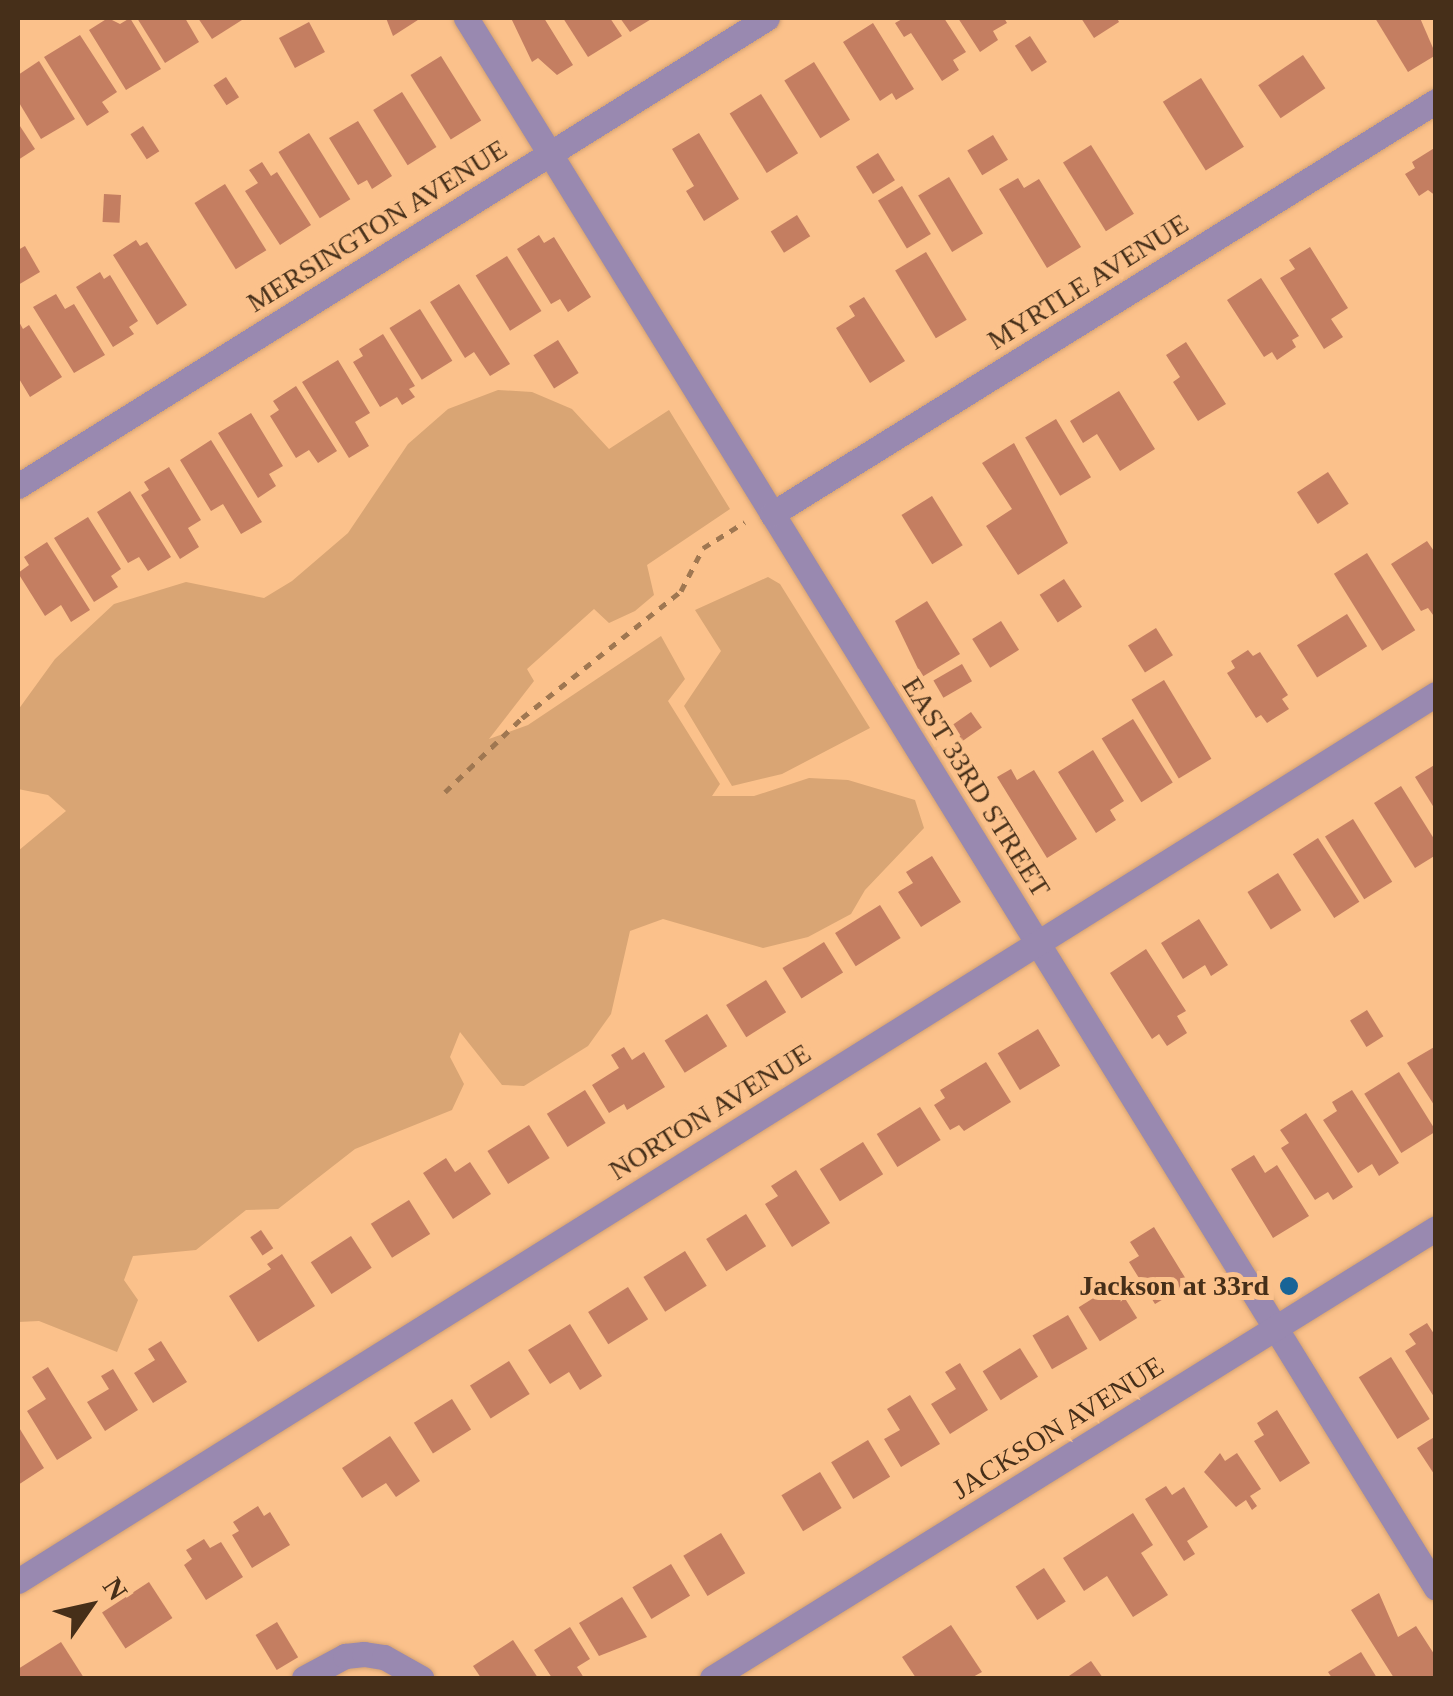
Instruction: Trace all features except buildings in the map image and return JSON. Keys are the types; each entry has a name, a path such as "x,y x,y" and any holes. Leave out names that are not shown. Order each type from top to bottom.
{"street":[{"name":"EAST 33RD STREET","path":"466,18 1436,1588"},
{"name":"MERSINGTON AVENUE","path":"18,486 767,18"},
{"name":"MYRTLE AVENUE","path":"772,514 1436,102"},
{"name":"NORTON AVENUE","path":"18,1581 1436,694"},
{"name":"JACKSON AVENUE","path":"712,1678 1436,1228"},
{"path":"304,1678 345,1656 364,1654 384,1657 421,1678"}],"path":[{"path":"445,792 522,718 681,592 703,548 742,523 772,514"}],"shaded area":[{"path":"498,390 532,392 572,409 609,449 669,410 730,509 647,565 654,595 635,611 609,623 594,609 527,669 534,681 489,739 528,725 661,636 685,679 668,701 720,784 712,796 754,796 809,778 848,780 915,800 924,828 865,890 851,914 808,937 763,948 663,919 630,931 611,1014 588,1046 524,1086 502,1085 460,1032 450,1057 464,1084 452,1110 355,1149 278,1209 246,1210 196,1250 133,1256 124,1280 138,1300 117,1352 39,1321 18,1322 18,851 66,811 48,795 18,789 18,710 55,659 114,604 186,582 264,598 292,581 348,533 408,444 448,409"},
{"path":"768,577 780,584 870,728 782,774 732,786 684,706 721,651 695,610"}],"place":[{"name":"Jackson at 33rd","path":"1289,1286"}]}
